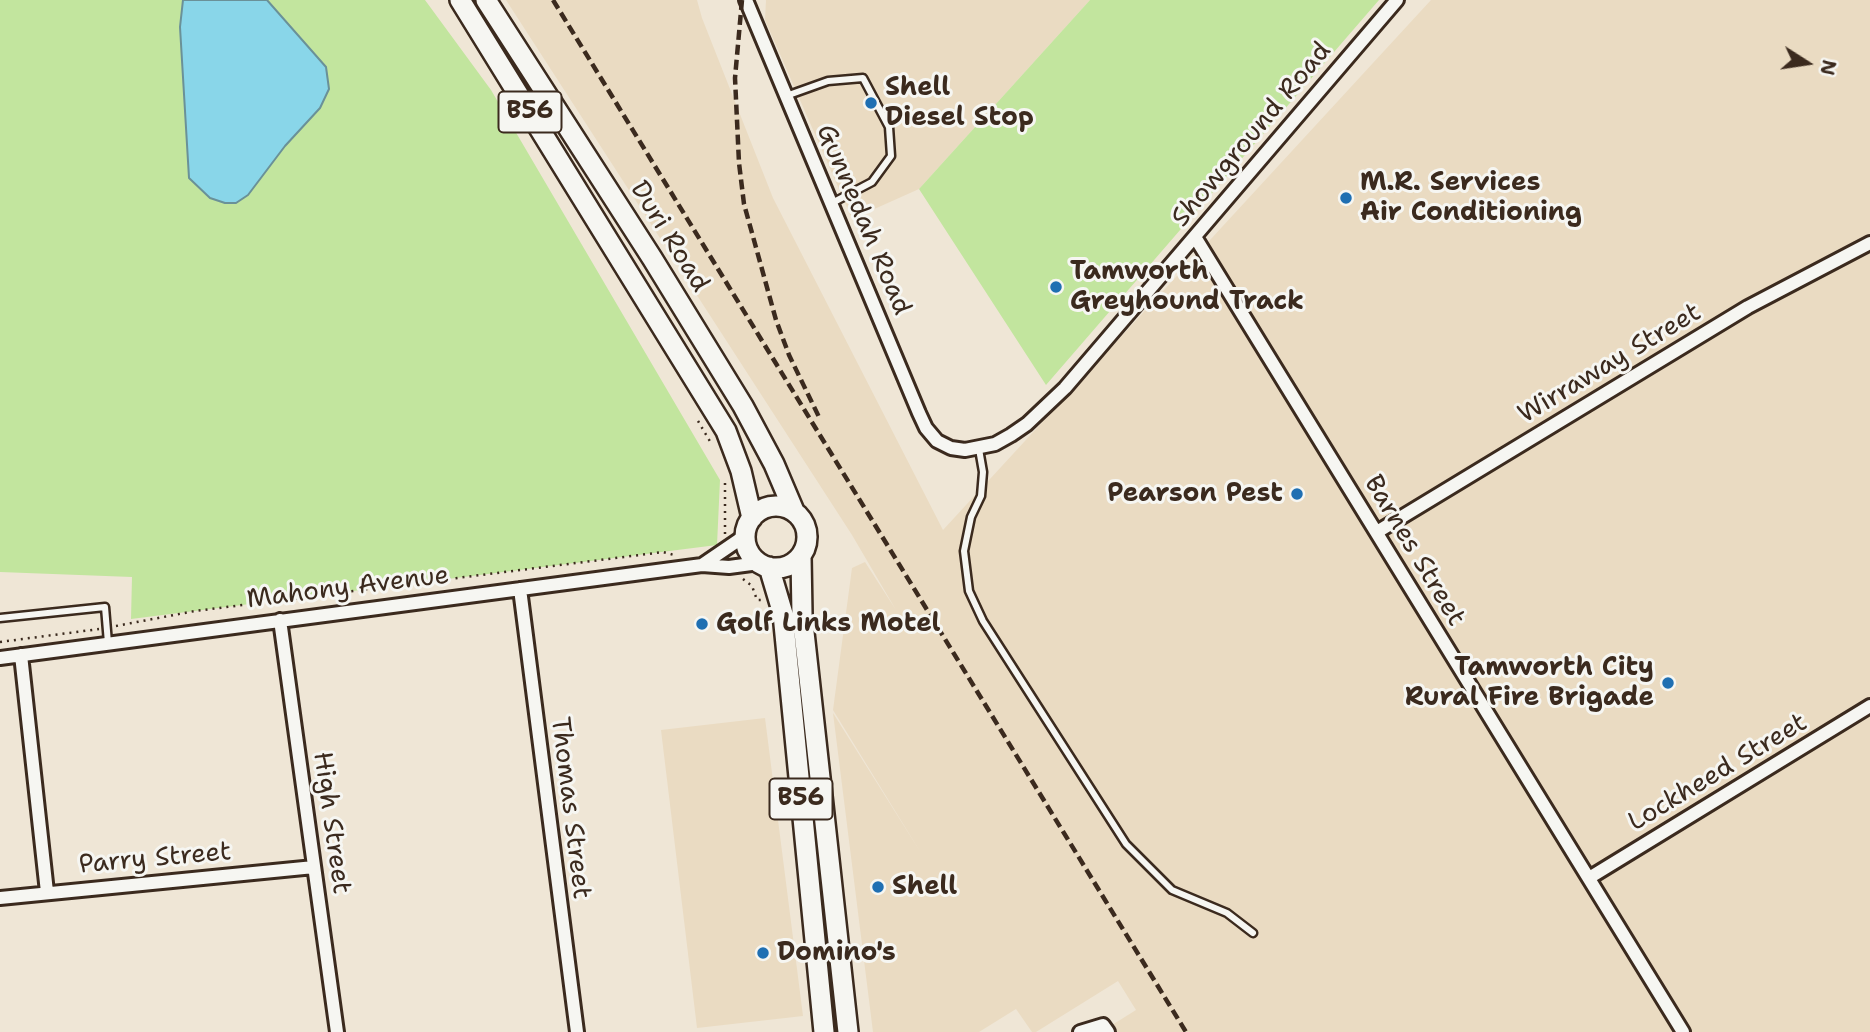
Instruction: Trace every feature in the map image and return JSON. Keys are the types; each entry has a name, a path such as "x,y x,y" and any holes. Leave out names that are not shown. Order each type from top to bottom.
{"main road":[{"name":"Duri Road","path":"460,0 726,431 741,471 749,526"},
{"name":"Duri Road","path":"486,0 743,405 774,464 793,511"},
{"path":"749,526 767,508 793,511"},
{"name":"B56","path":"793,511 806,527 806,547 801,556 802,614 848,1032"},
{"name":"B56","path":"749,526 749,551 764,565 783,614 824,1032"},
{"path":"764,565 787,566 801,556"},
{"path":"831,1032 838,1010 839,959"}],"street":[{"name":"Gunnedah Road","path":"746,0 919,413 926,428 937,441 951,448"},
{"name":"Showground Road","path":"951,448 979,449 1011,435 1048,406 1396,0"},
{"name":"Barnes Street","path":"1195,237 1683,1032"},
{"name":"Wirraway Street","path":"1377,532 1748,307 1870,243"},
{"name":"Mahony Avenue","path":"702,565 728,548 749,526"},
{"name":"Mahony Avenue","path":"0,657 702,565 764,565"},
{"name":"Thomas Street","path":"520,589 577,1032"},
{"name":"High Street","path":"280,620 337,1032"},
{"path":"21,655 47,892"},
{"name":"Lockheed Street","path":"1589,878 1870,706"},
{"name":"Parry Street","path":"0,898 314,867"},
{"path":"1080,1032 1105,1028"}],"lane":[{"path":"786,96 828,81 863,78 889,127 891,156 872,182 831,203"},
{"path":"979,449 983,472 981,496 971,517 964,551 969,591 983,621 1126,844 1172,890 1227,913 1253,933"},
{"path":"0,618 105,607 108,643"}],"path":[{"path":"695,416 716,450"},
{"path":"725,472 725,535 728,548"},
{"path":"0,642 107,628 195,611 663,552 674,555"},
{"path":"729,566 730,580 742,578 752,586 757,600 779,600"}],"shaded area":[{"path":"506,0 697,0 773,198 943,530 1431,0 1870,0 1870,1032 1116,1032 1112,1025 1136,1010 1118,981 1036,1032 1032,1032 1016,1009 979,1032 873,1032 833,713 921,853 833,710 852,568 865,562 896,610 852,535"},
{"path":"766,0 1090,0 919,189 852,219 765,20"},
{"path":"765,718 803,1016 697,1028 661,730"}],"green space":[{"path":"0,0 425,0 491,90 720,480 717,545 131,619 132,577 0,572"},
{"name":"Tamworth Greyhound Track","path":"1090,0 1379,0 1046,385 919,189"}],"water":[{"path":"183,0 267,0 326,67 329,89 320,108 285,146 248,195 236,203 210,198 189,178 180,27"}],"railway":[{"path":"553,0 1186,1032"},
{"path":"742,0 735,78 744,204 776,320 789,355 819,417"}],"place":[{"name":"Shell Diesel Stop","path":"871,103"},
{"name":"M.R. Services Air Conditioning","path":"1346,198"},
{"name":"Tamworth Greyhound Track","path":"1056,287"},
{"name":"Pearson Pest","path":"1297,494"},
{"name":"Golf Links Motel","path":"702,624"},
{"name":"Tamworth City Rural Fire Brigade","path":"1668,683"},
{"name":"Shell","path":"878,887"},
{"name":"Domino's","path":"763,953"}]}
